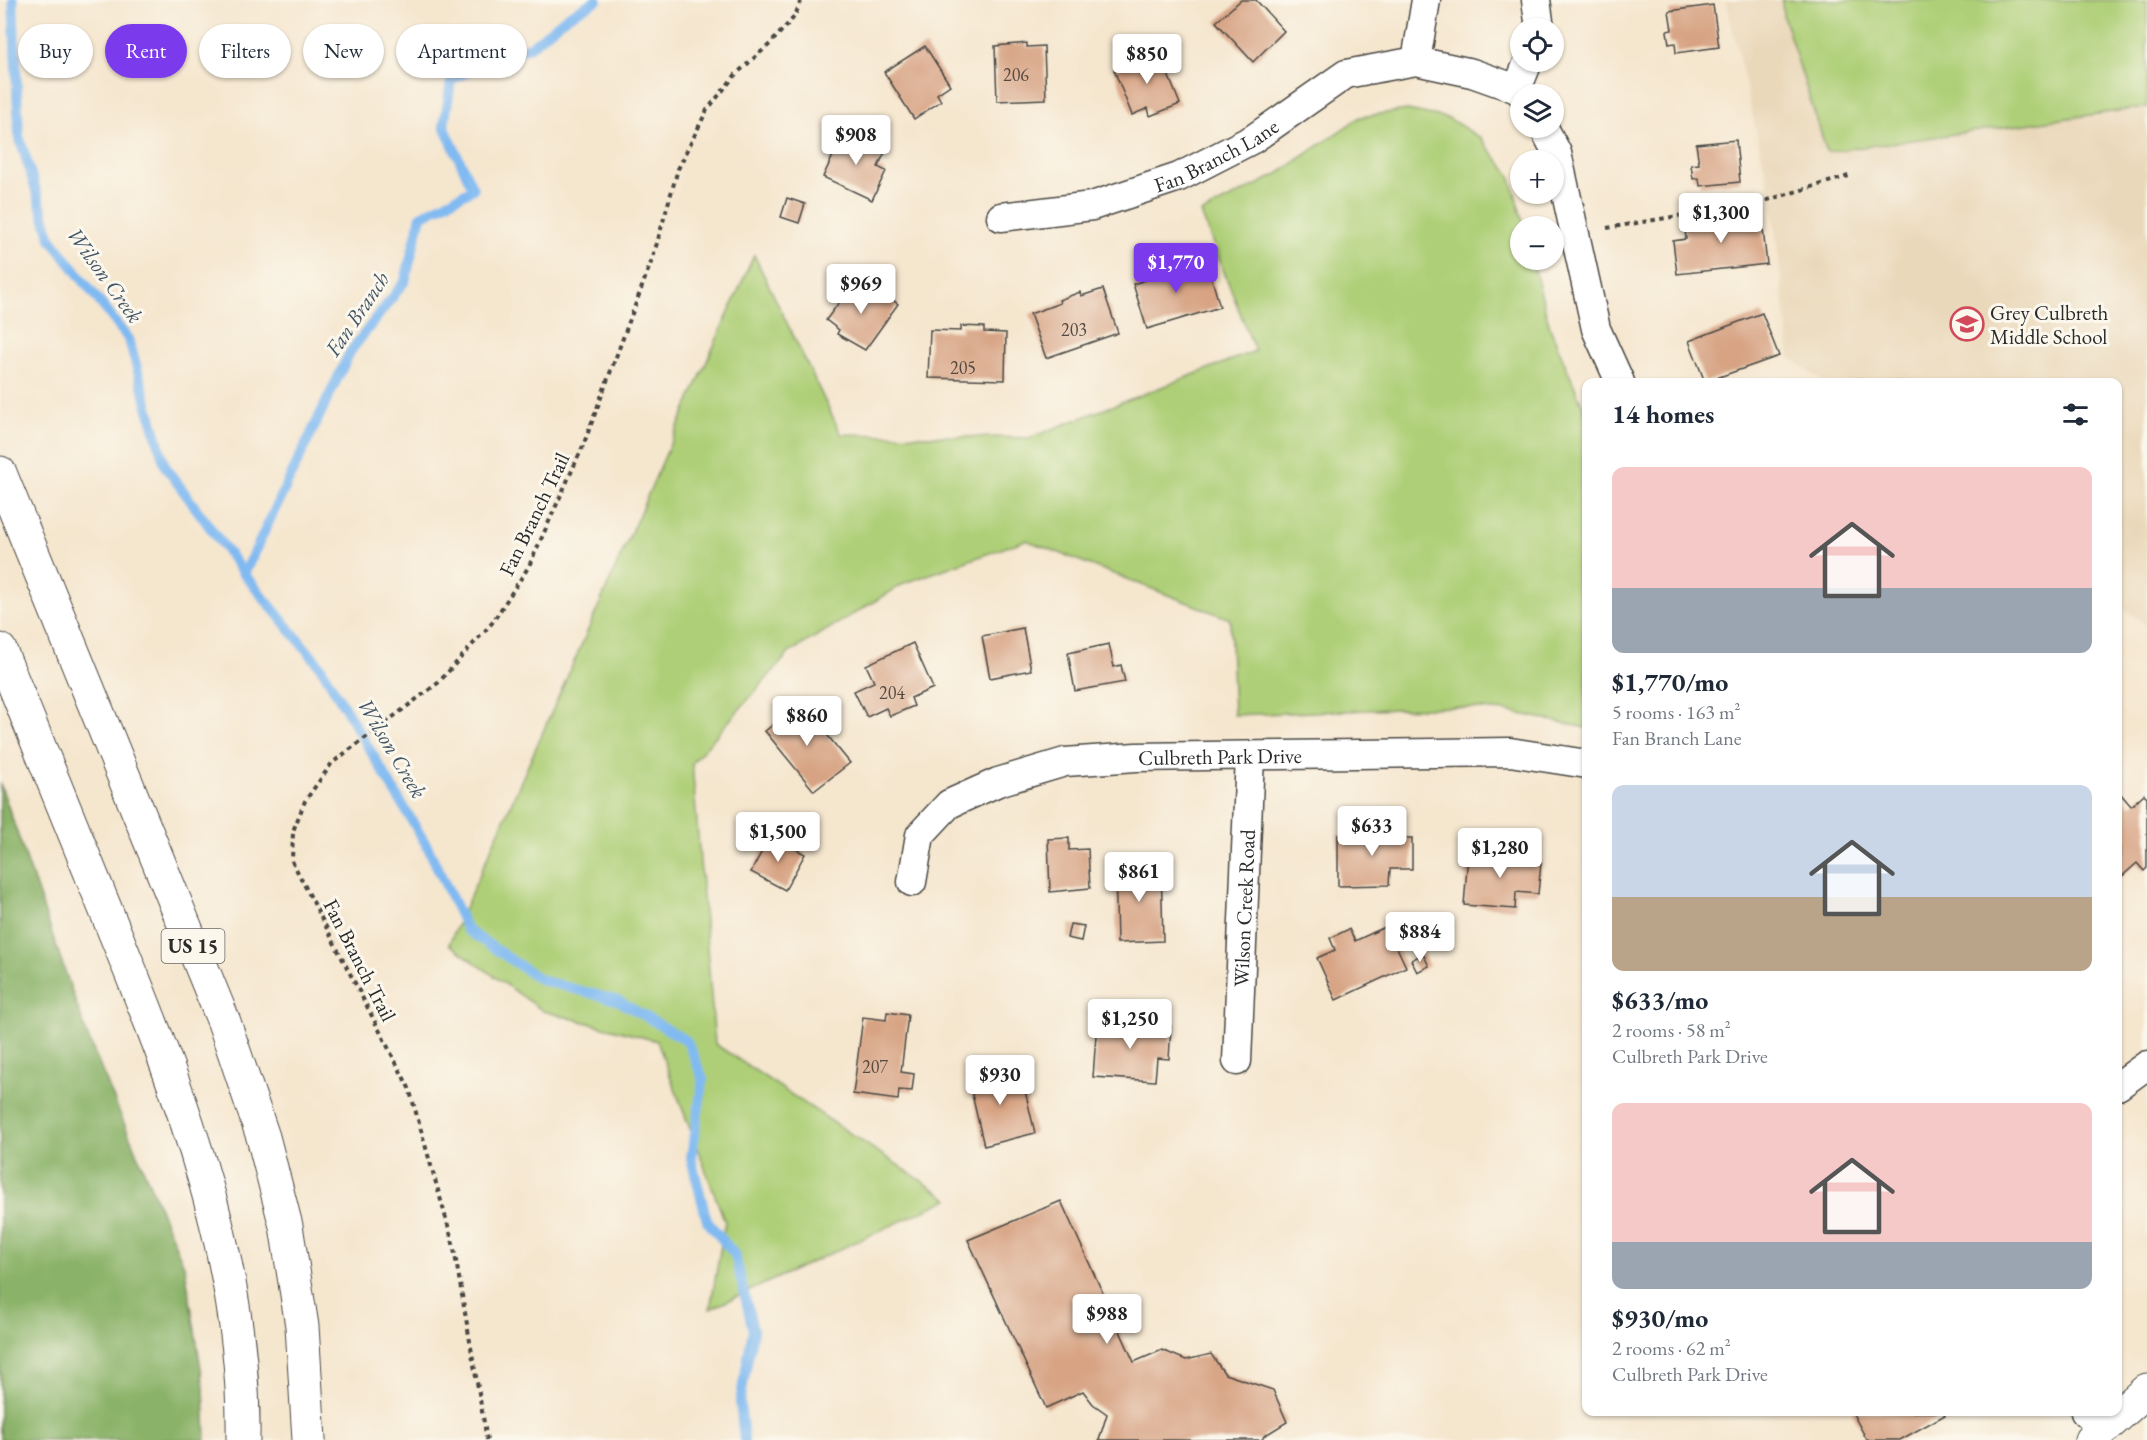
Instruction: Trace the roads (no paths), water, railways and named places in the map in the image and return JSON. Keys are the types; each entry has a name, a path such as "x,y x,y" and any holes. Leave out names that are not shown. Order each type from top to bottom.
{"main road":[{"name":"US 15","path":"0,473 224,1022 263,1137 286,1226 302,1326 309,1440"},
{"path":"0,650 170,1068 207,1183 232,1294 243,1406 243,1440"},
{"path":"2122,1407 2147,1390"},
{"path":"2092,1427 2108,1416"}],"street":[{"path":"1416,61 1426,0"},
{"path":"1536,0 1539,18"},
{"name":"Fan Branch Lane","path":"1001,217 1092,206 1179,177 1252,139 1346,74 1416,61 1472,73 1510,88"},
{"path":"1549,138 1557,153 1596,329 1618,378"},
{"name":"Culbreth Park Drive","path":"912,882 920,835 950,804 998,782 1065,762 1136,757 1510,752 1582,763"},
{"name":"Wilson Creek Road","path":"1237,1061 1251,756"},
{"path":"2122,1083 2147,1065"}],"waterway":[{"name":"Wilson Creek","path":"13,0 19,136 51,239 129,340 165,466 244,574 320,666 427,846 467,930 541,980 619,1001 687,1041 703,1079 691,1158 707,1221 735,1255 753,1330 740,1402 744,1440"},
{"name":"Fan Branch","path":"244,574 350,352 405,281 421,216 473,189 444,126 451,81 479,65 530,47 568,16 597,0"}],"place":[{"name":"Grey Culbreth Middle School","path":"1967,324"}]}
